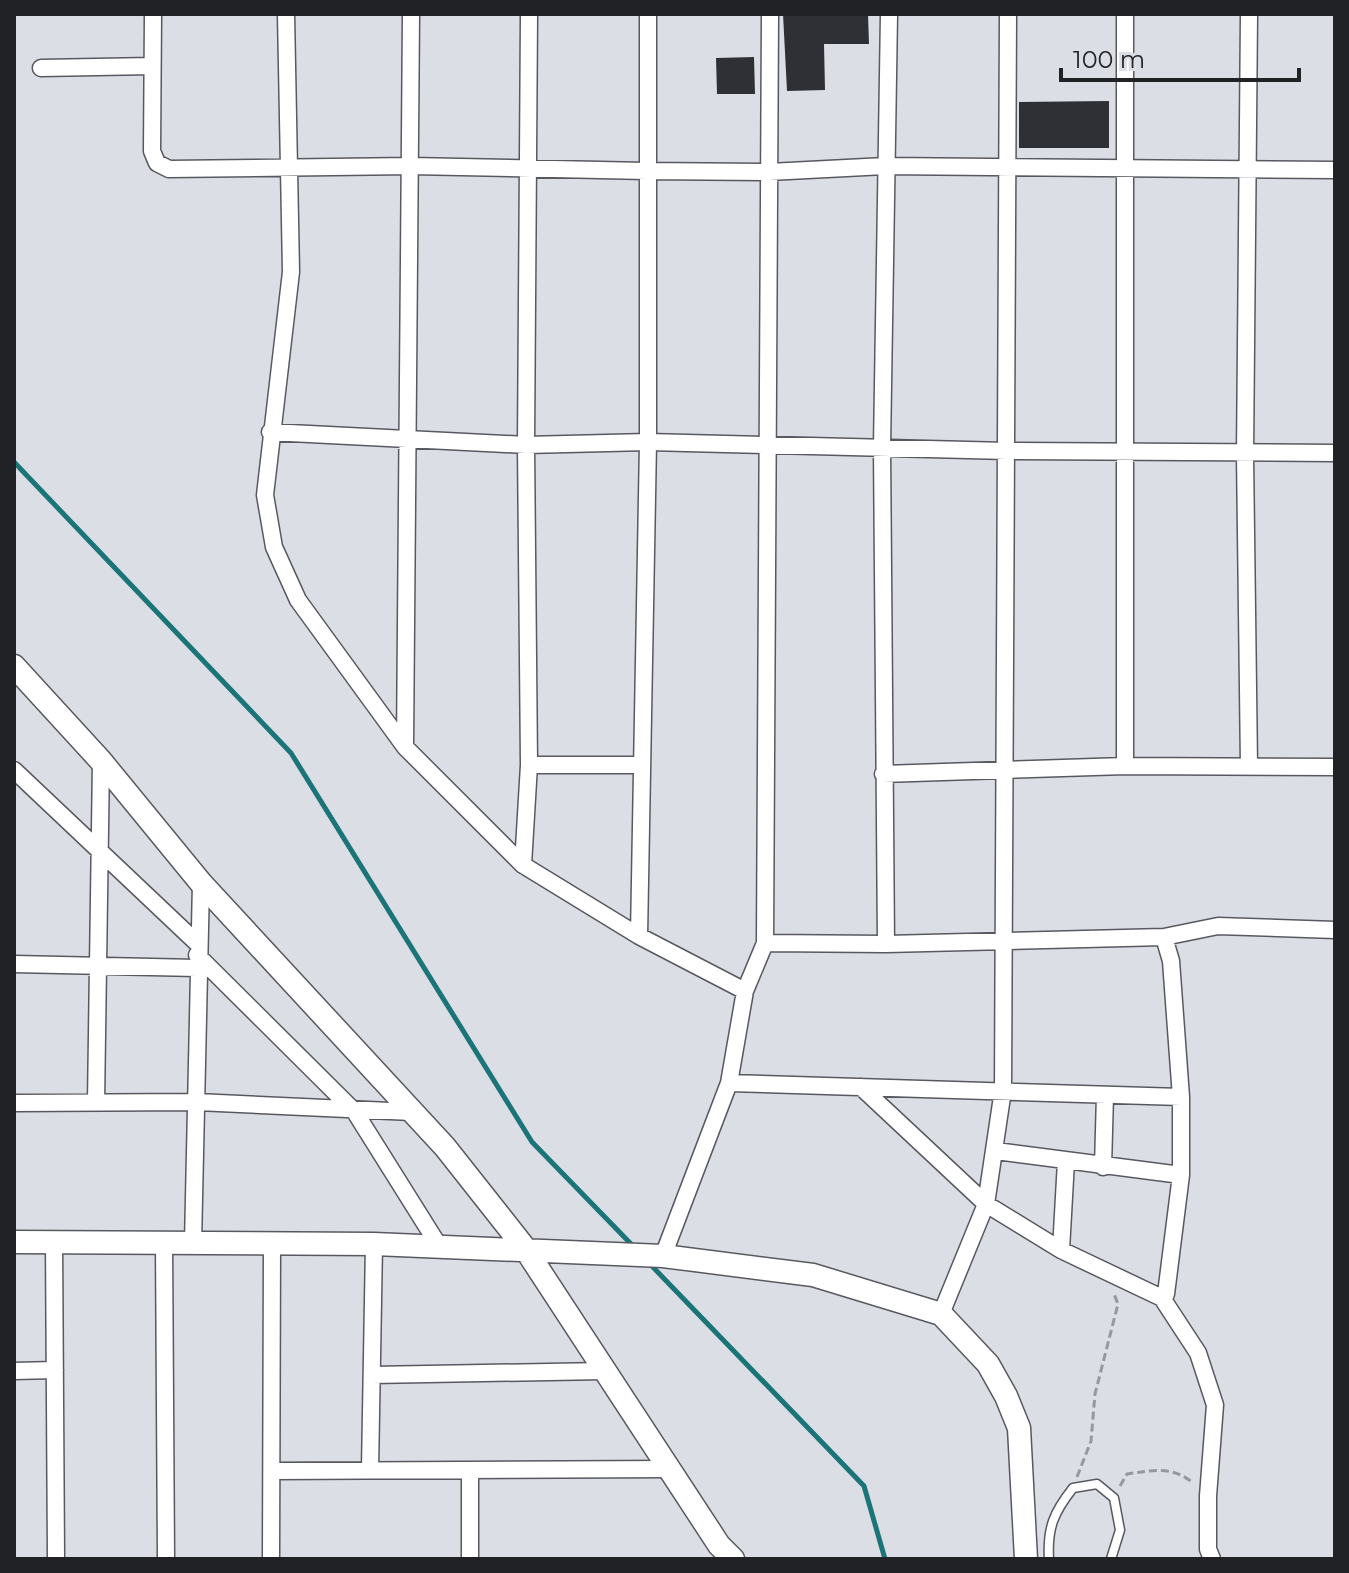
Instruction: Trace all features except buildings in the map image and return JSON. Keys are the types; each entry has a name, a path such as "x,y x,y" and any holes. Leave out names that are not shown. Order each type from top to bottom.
{"street":[{"path":"153,14 152,151 157,163 169,169 411,166 527,171 769,172 885,166 1335,170"},
{"path":"286,14 291,272 265,495 274,547 298,600 405,747 523,865 639,936 745,991"},
{"path":"405,747 411,14"},
{"path":"523,865 529,765 526,445 529,14"},
{"path":"639,936 648,442 648,14"},
{"path":"663,1256 729,1083 745,991 765,943 770,14"},
{"path":"886,944 882,447 889,14"},
{"path":"941,1314 986,1204 1003,1090 1008,14"},
{"path":"1125,14 1125,766"},
{"path":"1249,14 1245,455 1249,766"},
{"path":"41,68 152,66"},
{"path":"270,432 526,445 648,442 1245,455 1335,453"},
{"path":"14,666 101,761 201,883 445,1147 524,1247 719,1545 733,1559"},
{"path":"96,1103 101,761"},
{"path":"529,765 642,765"},
{"path":"883,774 1125,766 1335,767"},
{"path":"14,770 98,848 197,955 355,1112 439,1246"},
{"path":"193,1243 201,883"},
{"path":"765,943 886,944 1164,937 1218,926 1335,930"},
{"path":"1162,1298 1166,1294 1181,1175 1181,1097 1171,961 1164,937"},
{"path":"14,964 99,966 197,955"},
{"path":"729,1083 1181,1097"},
{"path":"861,1087 986,1204 1061,1250 1162,1298 1198,1353 1215,1405 1208,1496 1208,1549 1212,1559"},
{"path":"1103,1167 1105,1095"},
{"path":"14,1103 197,1102 355,1112 412,1112"},
{"path":"996,1151 1181,1175"},
{"path":"1061,1250 1066,1161"},
{"path":"14,1242 524,1247 663,1256 813,1275 941,1314 988,1364 1019,1428 1026,1559"},
{"path":"54,1242 56,1559"},
{"path":"164,1243 166,1559"},
{"path":"271,1559 272,1243"},
{"path":"370,1470 374,1244"},
{"path":"14,1371 55,1370"},
{"path":"372,1375 604,1371"},
{"path":"272,1471 670,1469"},
{"path":"470,1470 470,1559"}],"lane":[{"path":"1049,1559 1047,1532 1054,1512 1073,1488 1097,1484 1114,1498 1120,1530 1111,1559"}],"path":[{"path":"1073,1488 1091,1441 1095,1394 1118,1304 1108,1274"},
{"path":"1114,1498 1127,1474 1160,1469 1180,1473 1208,1496"}],"waterway":[{"path":"14,462 291,753 532,1142 633,1246"},
{"path":"648,1262 864,1486 885,1559"}]}
